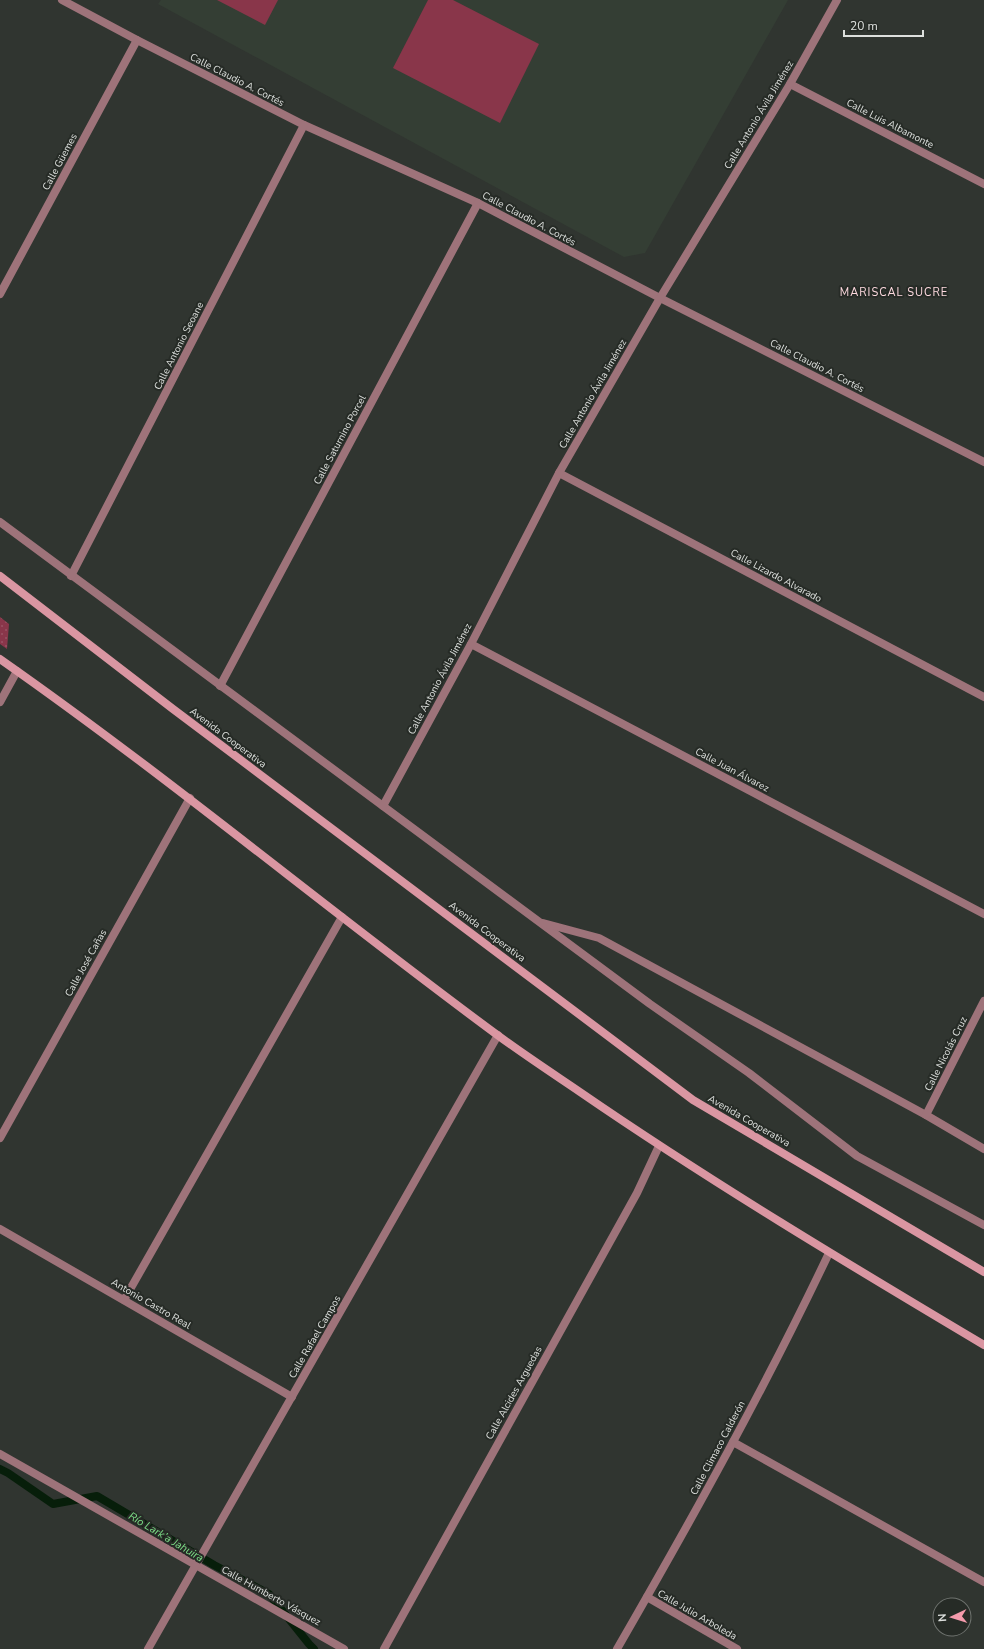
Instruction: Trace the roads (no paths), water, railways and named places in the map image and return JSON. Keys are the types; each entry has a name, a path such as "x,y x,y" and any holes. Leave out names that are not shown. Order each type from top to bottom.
{"street":[{"name":"Calle Claudio A. Cortés","path":"62,0 304,125 478,203 660,298 984,462"},
{"name":"Calle Antonio Ávila Jiménez","path":"383,806 471,644 558,473 660,298 790,84 837,0"},
{"name":"Calle Güemes","path":"0,294 137,40"},
{"name":"Calle Luis Albamonte","path":"790,84 983,180"},
{"name":"Calle Antonio Seoane","path":"72,576 304,125"},
{"name":"Calle Saturnino Porcel","path":"220,686 478,203"},
{"name":"Calle Lizardo Alvarado","path":"558,473 984,697"},
{"path":"0,522 650,1004 749,1073 857,1156 984,1225"},
{"name":"Avenida Cooperativa","path":"0,576 173,709 693,1100 984,1272"},
{"name":"Calle Juan Álvarez","path":"471,644 984,914"},
{"path":"0,659 190,798 342,917 498,1035 659,1146 829,1252 984,1345"},
{"path":"0,702 17,671"},
{"name":"Calle José Cañas","path":"0,1138 190,798"},
{"path":"124,1300 342,917"},
{"path":"539,922 599,938 926,1115 984,1149"},
{"name":"Calle Nicolás Cruz","path":"926,1115 984,1001"},
{"name":"Calle Rafael Campos","path":"148,1649 498,1035"},
{"name":"Calle Alcides Arguedas","path":"384,1649 637,1193 659,1146"},
{"name":"Antonio Castro Real","path":"0,1229 292,1397"},
{"name":"Calle Climaco Calderón","path":"617,1649 733,1442 829,1252"},
{"path":"733,1442 984,1582"},
{"name":"Calle Humberto Vásquez","path":"0,1454 344,1649"},
{"name":"Calle Julio Arboleda","path":"647,1597 737,1649"}],"waterway":[{"name":"Río Lark’a Jahuira","path":"0,1469 53,1504 97,1496 214,1565 269,1594 314,1649"}],"district":[{"name":"MARISCAL SUCRE","path":"894,292"}]}
